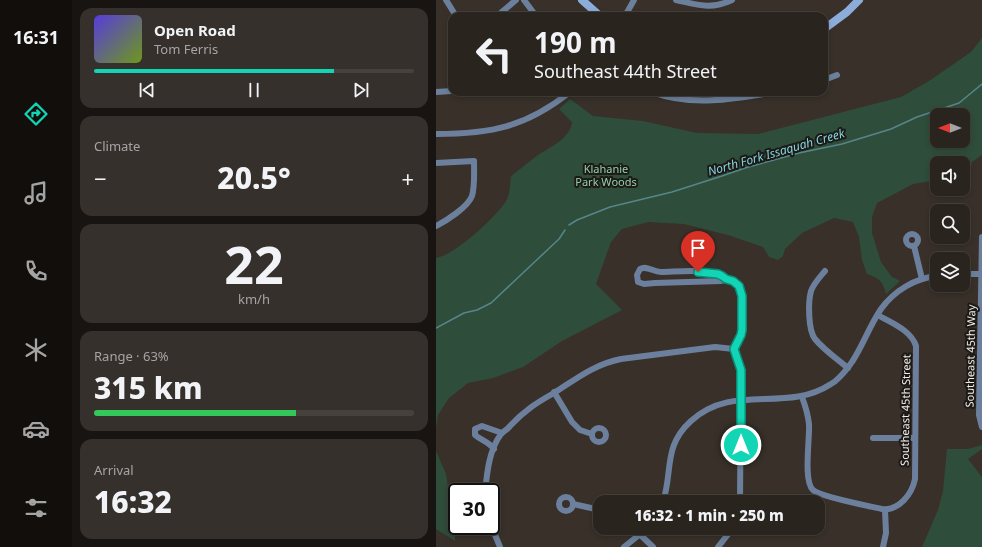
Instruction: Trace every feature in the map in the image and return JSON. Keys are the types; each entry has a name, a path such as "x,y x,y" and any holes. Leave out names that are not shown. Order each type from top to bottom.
{"street":[{"path":"446,0 454,12"},
{"path":"502,12 516,0"},
{"path":"524,0 533,12"},
{"path":"582,0 596,12"},
{"path":"626,12 634,0"},
{"path":"676,0 708,7 724,4 732,0"},
{"path":"828,26 847,12 859,0"},
{"path":"828,79 838,75"},
{"path":"436,92 448,91"},
{"path":"436,134 476,133 512,126 547,110 565,96"},
{"path":"666,96 680,100 741,98 751,96"},
{"path":"436,163 474,161 472,193 470,199 456,214 436,226"},
{"name":"Southeast 45th Way","path":"982,238 979,415 982,427"},
{"path":"914,246 922,279"},
{"path":"726,279 721,281 655,282 644,284 638,282 637,275 640,268 646,267 658,272 712,273 733,281 741,290 742,330 734,349 741,370 740,495"},
{"path":"825,271 817,280 811,291 811,329 814,338 848,368"},
{"path":"970,274 982,274"},
{"path":"665,495 670,457 673,447 680,433 691,421 706,409 722,403 741,400 802,397 818,391 832,383 848,368 887,302 908,286 922,279 930,277"},
{"name":"Southeast 45th Street","path":"878,315 908,333 916,346 914,485 905,499 895,507 885,510"},
{"path":"486,483 494,449 502,433 524,411 583,373 608,361 708,348 721,347 734,349"},
{"path":"554,392 572,422 580,430 592,434"},
{"path":"802,397 808,421 808,476 810,487 816,492 824,495 885,510 886,533 883,547"},
{"path":"494,449 491,445 479,439 475,435 475,429 482,426 502,433"},
{"path":"873,438 914,438"},
{"path":"573,504 593,508"},
{"path":"495,535 500,547"},
{"path":"624,547 639,535 653,547"},
{"path":"718,547 727,535"}],"green space":[{"name":"Klahanie Park Woods","path":"982,38 982,155 972,162 970,170 970,156 930,156 930,181 913,184 877,203 872,217 872,233 881,262 892,277 900,281 886,294 880,281 867,274 862,260 859,237 853,222 834,218 802,233 785,249 783,256 778,260 769,257 763,247 728,235 684,224 648,222 622,229 611,242 596,284 622,310 562,341 523,367 493,378 468,383 449,398 438,415 436,428 436,258 454,250 464,243 494,216 507,199 511,176 538,155 564,138 568,133 572,122 559,109 570,99 593,116 643,121 697,133 758,134 901,97 929,81 971,52"},
{"path":"982,445 982,449 968,459 982,477 982,547 922,547 938,510 943,491 947,449 968,449"},
{"path":"436,451 446,474 448,487 448,535 455,535 455,541 436,529"}],"waterway":[{"name":"North Fork Issaquah Creek","path":"569,225 577,220 610,207 672,192 745,168 799,153 842,144 891,129 917,117 959,103 982,84"},
{"name":"North Fork Issaquah Creek","path":"436,328 464,313 477,310 491,303 559,239 565,230"}],"route":[{"path":"698,272 718,274 736,283 741,290 742,330 738,343 734,349 741,370 741,445"}]}
